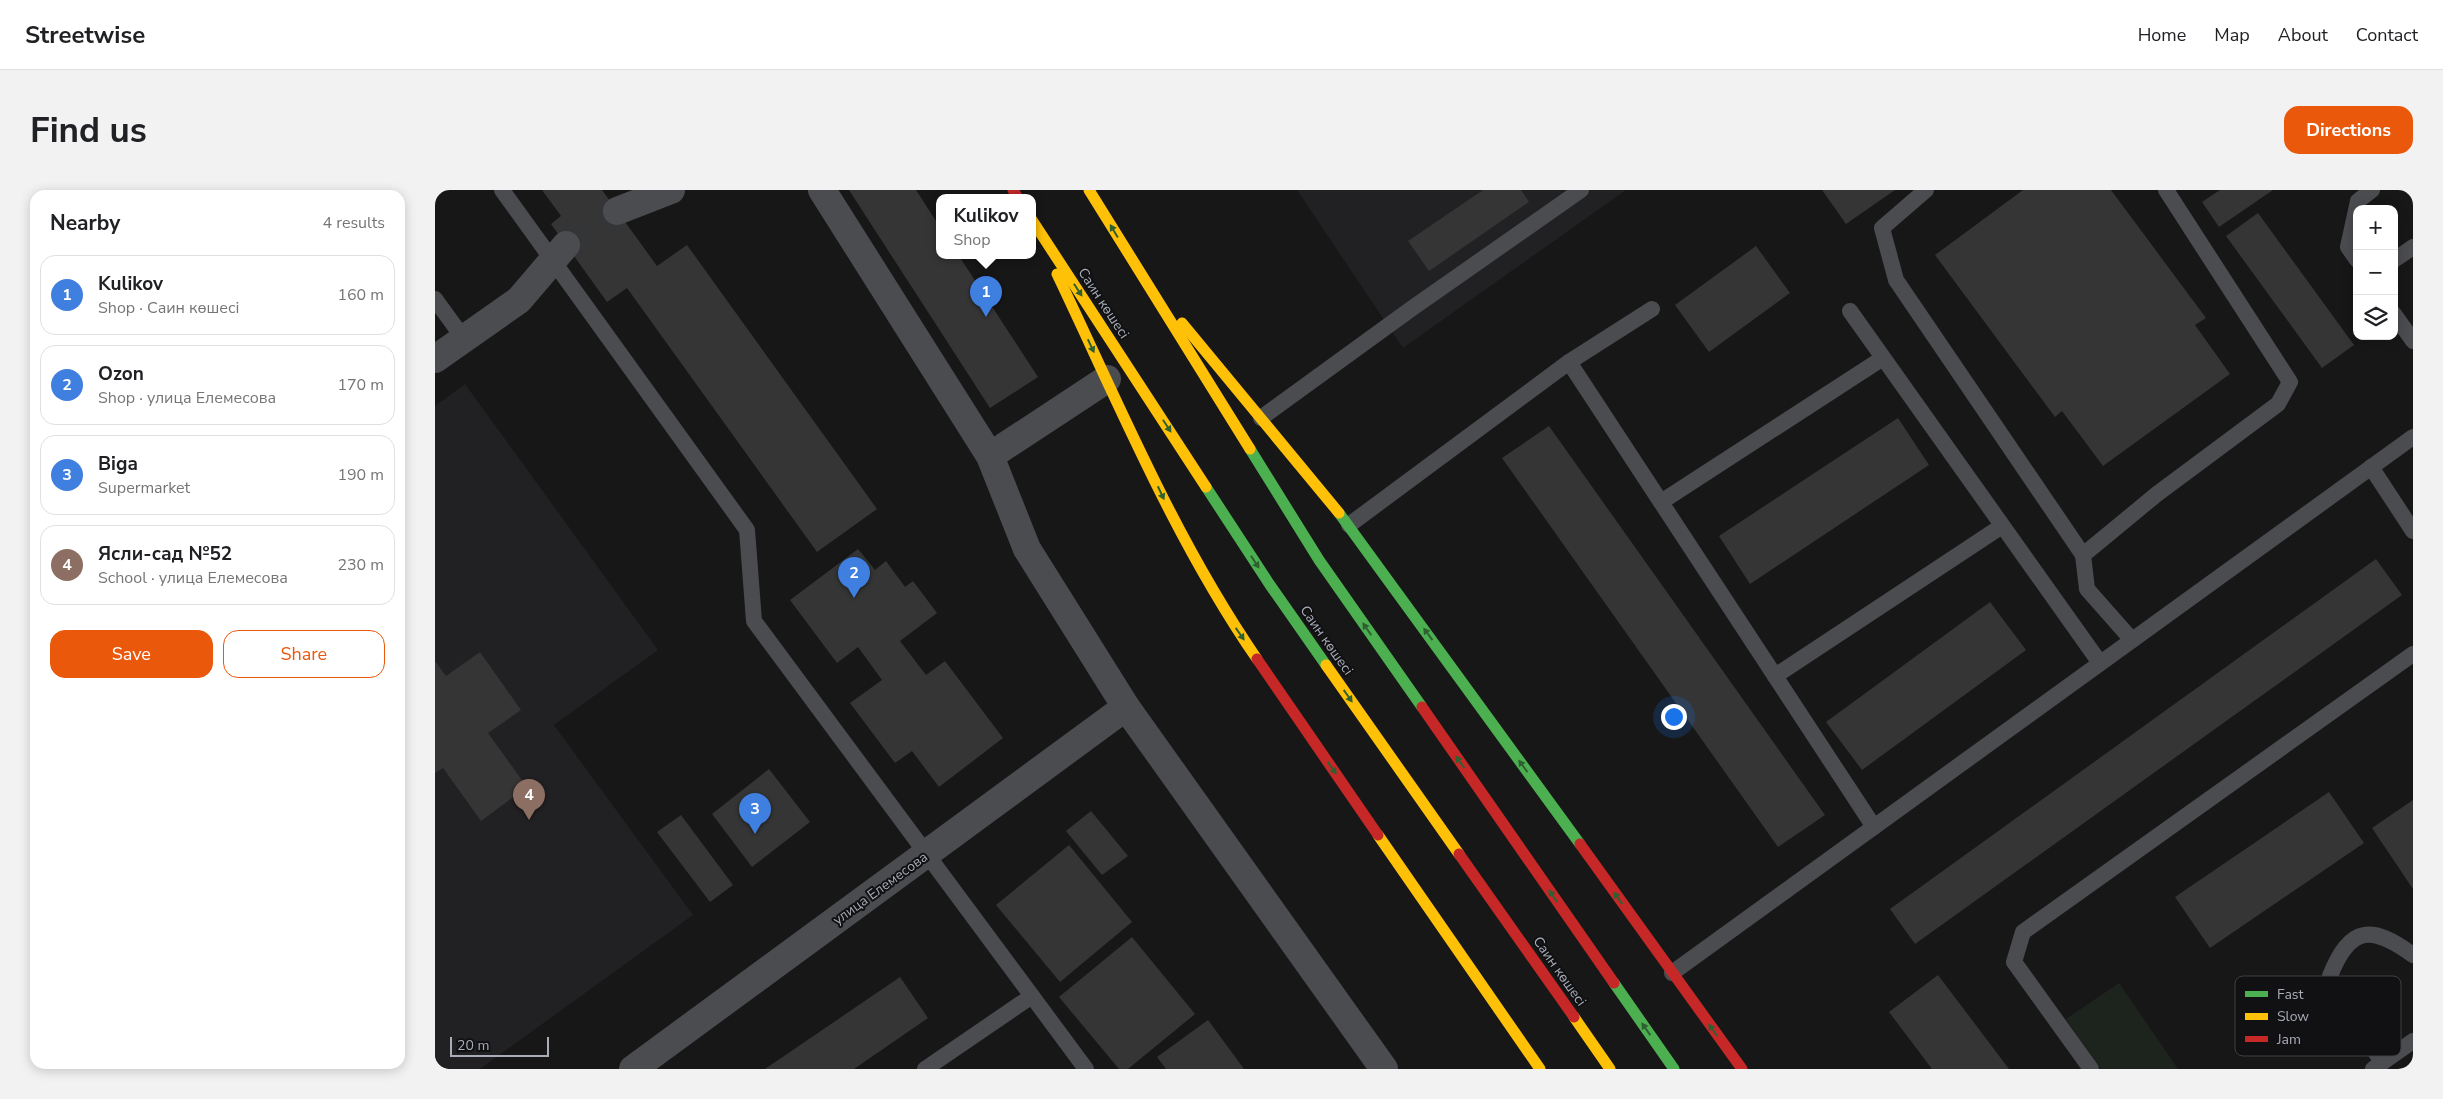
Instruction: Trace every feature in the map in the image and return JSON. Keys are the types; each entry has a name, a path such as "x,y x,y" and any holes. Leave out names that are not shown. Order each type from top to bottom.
{"main road":[{"path":"1089,190 1319,560 1674,1069"},
{"name":"Саин көшесі","path":"1036,227 1270,585 1610,1069"},
{"name":"Саин көшесі","path":"1036,229 1180,533 1227,616 1540,1069"},
{"path":"1139,271 1349,525 1742,1069"}],"street":[{"path":"617,211 671,190"},
{"path":"822,190 990,456 1027,550 1126,707 1384,1069"},
{"path":"435,359 519,300 560,253"},
{"path":"990,456 1107,379"},
{"name":"улица Елемесова","path":"633,1069 1126,707"}],"lane":[{"path":"502,190 560,253 747,530 754,621 1086,1069"},
{"path":"1261,418 1411,309 1581,190"},
{"path":"1926,190 1882,228 1896,280 2083,555 2087,589 2132,640"},
{"path":"2083,555 2157,494 2278,404 2290,382 2165,190"},
{"path":"2353,254 2348,247 2358,200 2372,190"},
{"path":"2398,257 2413,247"},
{"path":"435,299 464,339"},
{"path":"1349,525 1569,362 1652,309"},
{"path":"1850,311 2100,663"},
{"path":"2398,320 2413,341"},
{"path":"1661,502 1883,358"},
{"path":"1569,362 1874,827"},
{"path":"1672,973 2413,437"},
{"path":"2371,467 2413,531"},
{"path":"1775,676 2002,526"},
{"path":"2091,1069 2014,962 2023,932 2413,654"},
{"path":"2330,976 2338,956 2355,939 2369,933 2391,939 2413,955"},
{"path":"925,1069 1032,996"},
{"path":"2401,1049 2413,1041"},
{"path":"2377,1066 2391,1056"}],"shaded area":[{"path":"1297,190 1626,190 1403,348"},
{"path":"465,384 658,650 554,725 693,915 480,1069 435,1069 435,406"},
{"path":"2119,983 2178,1069 2101,1069 2066,1019"}],"building":[{"path":"542,190 602,190 657,266 687,245 877,509 817,552 627,288 607,302 551,224 561,216"},
{"path":"849,190 916,190 936,221 936,259 961,259 1038,377 990,408"},
{"path":"1483,190 1521,190 1529,202 1429,271 1408,241"},
{"path":"1822,190 1895,190 1846,224"},
{"path":"2023,190 2111,190 2206,318 2195,325 2230,374 2103,466 2062,411 2055,417 1935,255"},
{"path":"2220,190 2273,190 2219,227 2202,202"},
{"path":"2258,213 2354,345 2322,368 2226,236"},
{"path":"1756,246 1790,293 1709,352 1675,305"},
{"path":"1898,418 1929,465 1750,584 1719,536"},
{"path":"1549,426 1825,815 1778,847 1502,458"},
{"path":"858,549 875,570 886,561 905,587 913,581 937,613 900,641 926,675 945,661 1003,738 939,787 912,751 895,763 850,703 882,680 858,647 837,663 790,600"},
{"path":"2376,559 2402,595 1915,944 1890,909"},
{"path":"1990,602 2026,650 1862,770 1826,722"},
{"path":"480,652 521,710 488,733 527,787 481,821 443,768 435,773 435,661 446,676"},
{"path":"769,769 810,822 752,867 712,814"},
{"path":"2329,792 2364,843 2210,948 2175,897"},
{"path":"2413,800 2413,889 2372,828"},
{"path":"1091,811 1128,856 1102,875 1066,831"},
{"path":"681,815 733,885 710,902 657,832"},
{"path":"1069,845 1132,922 1060,982 996,905"},
{"path":"1132,937 1195,1014 1128,1069 1119,1069 1059,997"},
{"path":"1938,975 2009,1069 1932,1069 1889,1012"},
{"path":"900,977 928,1018 854,1069 765,1069"},
{"path":"1208,1020 1244,1069 1166,1069 1157,1057"}],"tunnel":[{"path":"566,245 617,211"}],"traffic: fast":[{"path":"1250,449 1319,560 1422,707"},
{"path":"1206,487 1270,585 1326,665"},
{"path":"1339,513 1580,844"},
{"path":"1614,983 1674,1069"}],"traffic: slow":[{"path":"1089,190 1250,449"},
{"path":"1036,226 1206,487"},
{"path":"1057,274 1149,471 1200,567 1227,614 1257,659"},
{"path":"1182,323 1339,513"},
{"path":"1326,665 1459,854"},
{"path":"1378,835 1540,1069"},
{"path":"1574,1017 1610,1069"}],"traffic: jam":[{"path":"1013,190 1016,194"},
{"path":"1257,659 1378,835"},
{"path":"1422,707 1614,983"},
{"path":"1580,844 1742,1069"},
{"path":"1459,854 1574,1017"}],"place":[{"name":"Kulikov","path":"986,317"},
{"name":"Ozon","path":"854,598"},
{"name":"Ясли-сад №52","path":"529,820"},
{"name":"Biga","path":"755,834"}]}
